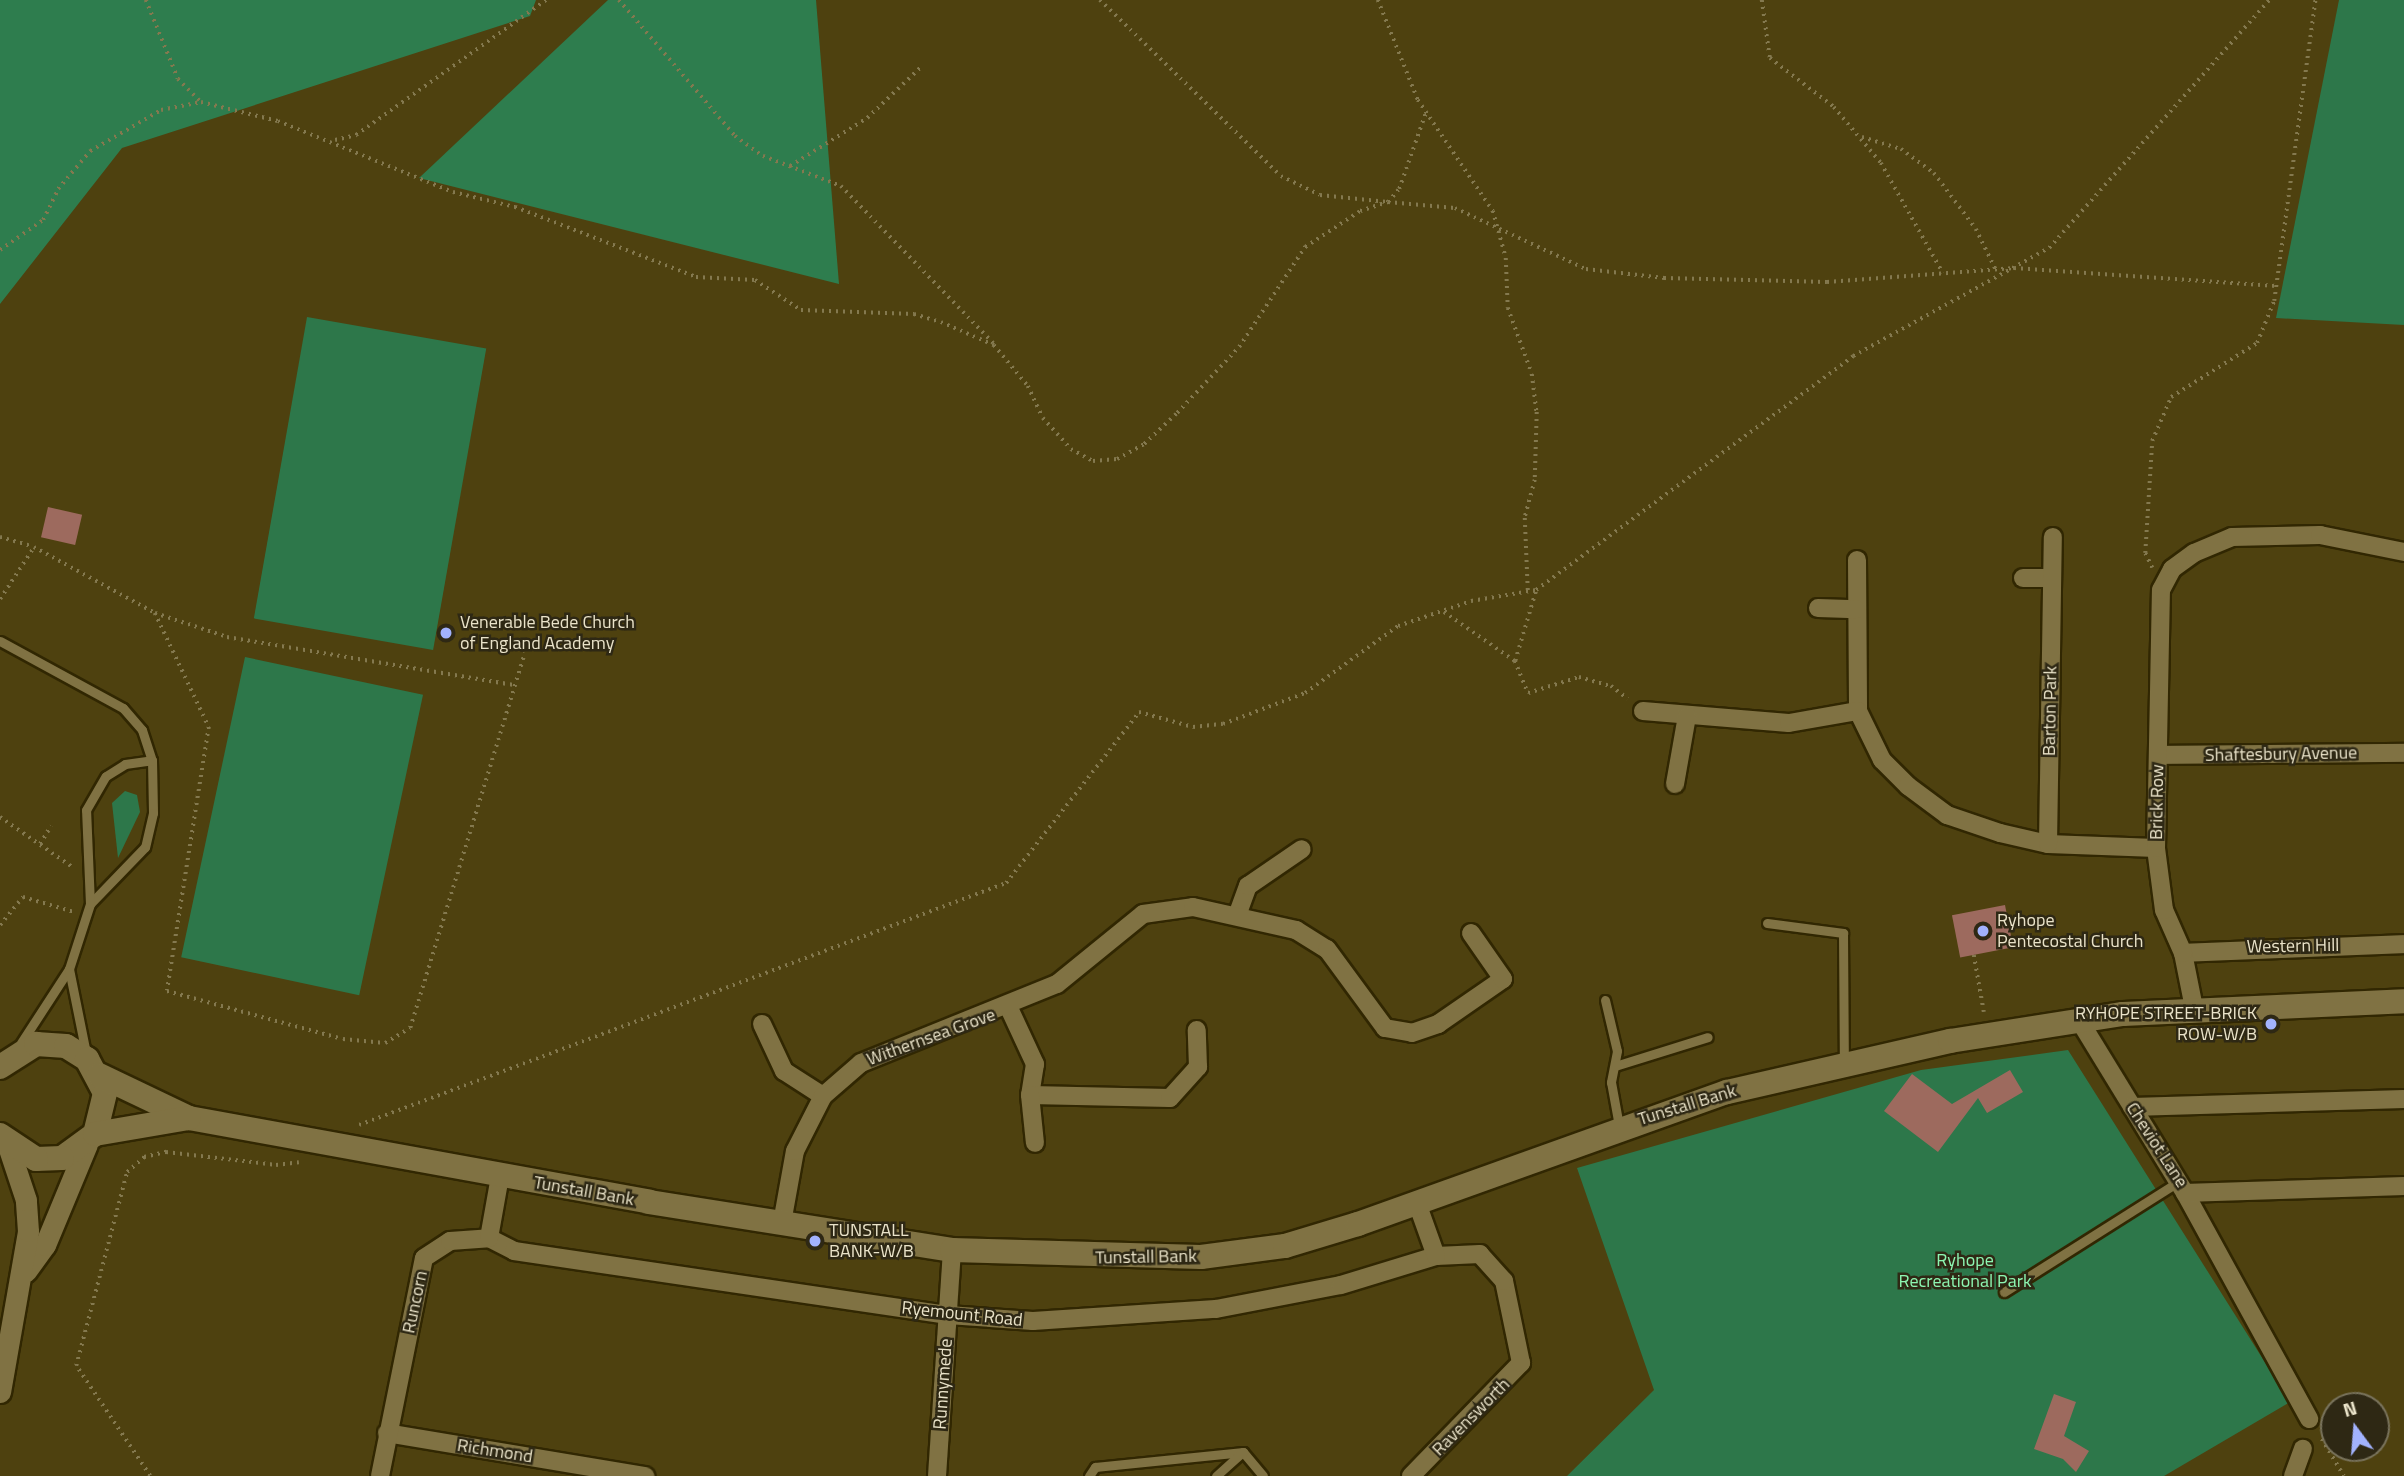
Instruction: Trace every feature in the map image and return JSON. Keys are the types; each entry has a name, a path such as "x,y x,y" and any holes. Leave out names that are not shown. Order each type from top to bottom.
{"main road":[{"name":"Tunstall Bank","path":"8,1059 36,1044 66,1046 93,1067 189,1118 500,1176 782,1223 952,1250 1201,1257 1284,1246 1417,1203 1619,1126 1844,1064 2079,1020 2194,1008 2404,1001"},
{"path":"91,1139 104,1105 93,1067"},
{"name":"Tunstall Bank","path":"4,1140 36,1159 62,1158 91,1139 189,1118"}],"street":[{"path":"2161,590 2172,569 2194,553 2232,537 2269,531 2320,536 2404,552"},
{"name":"Barton Park","path":"2048,844 2053,537"},
{"path":"1857,560 1858,710 1882,760 1947,815 2048,844 2156,848"},
{"path":"2023,578 2052,578"},
{"name":"Brick Row","path":"2161,590 2156,848 2164,910 2183,953 2194,1008"},
{"path":"1818,608 1856,610"},
{"path":"1643,711 1789,723 1858,710"},
{"path":"1675,784 1687,716"},
{"name":"Shaftesbury Avenue","path":"2158,755 2404,752"},
{"path":"1238,913 1248,886 1302,849"},
{"name":"Withernsea Grove","path":"782,1223 795,1152 823,1096 862,1063 1009,1008 1057,984 1143,914 1193,907 1238,913 1296,930 1327,949 1385,1028 1412,1033 1438,1024 1503,979 1471,933"},
{"name":"Western Hill","path":"2183,953 2404,944"},
{"name":"Withernsea Grove","path":"1009,1008 1035,1064 1030,1094 1035,1143"},
{"name":"Cheviot Lane","path":"2079,1020 2181,1187 2404,1186"},
{"path":"762,1024 784,1071 823,1096"},
{"path":"1030,1094 1170,1098 1198,1067 1197,1030"},
{"path":"2132,1107 2404,1099"},
{"path":"25,1273 45,1245 91,1139"},
{"path":"0,1392 25,1273 26,1200 4,1140"},
{"path":"489,1238 500,1176"},
{"path":"2181,1187 2309,1419"},
{"path":"1417,1203 1436,1256"},
{"name":"Ryemount Road","path":"489,1238 514,1251 948,1315 1113,1321 1203,1311 1341,1286 1436,1256"},
{"name":"Runcorn","path":"380,1476 424,1258 450,1241 489,1238"},
{"name":"Runnymede","path":"937,1476 952,1250"},
{"name":"Ravensworth","path":"1411,1476 1521,1363 1504,1282 1480,1254 1436,1256"},
{"name":"Richmond","path":"387,1433 645,1476"},
{"path":"2293,1476 2303,1449"}],"lane":[{"path":"0,641 123,708 142,730 152,760 153,813 145,847 90,904"},
{"path":"8,1059 69,970 90,904 86,810 106,776 124,764 152,760"},
{"path":"1767,923 1838,929 1845,938 1844,1064"},
{"path":"69,970 93,1067"},
{"path":"1605,1000 1615,1066 1619,1126"},
{"path":"1615,1066 1708,1037"},
{"path":"2004,1292 2181,1187"},
{"path":"1089,1476 1095,1467 1242,1452"},
{"path":"1216,1476 1242,1452"},
{"path":"1242,1452 1263,1476"}],"path":[{"path":"146,0 174,72 201,103"},
{"path":"333,141 356,135 546,0"},
{"path":"619,0 735,136 790,166 841,186 994,345 1071,449 1093,461 1117,459 1144,444 1239,347 1305,247 1388,202 1399,189 1426,112"},
{"path":"1100,0 1281,176 1320,195 1455,208 1497,225 1587,269 1664,278 1827,282 2014,268 2276,286"},
{"path":"1378,0 1426,112 1472,174 1497,225 1507,308 1532,374 1537,412 1535,480 1525,517 1528,591"},
{"path":"1762,0 1770,58 1834,107 1859,136 1943,273"},
{"path":"350,1128 1006,883 1139,712 1193,727 1223,724 1305,693 1387,633 1444,612 1536,590 1853,356 2049,248 2269,0"},
{"path":"2161,590 2146,553 2152,441 2171,397 2257,343 2276,286 2315,0"},
{"path":"790,166 867,118 923,65"},
{"path":"0,250 43,220 58,189 90,151 161,110 201,103 333,141 453,192 516,207 696,277 755,280 801,310 914,314 994,345"},
{"path":"1859,136 1901,149 1934,173 1976,229 1996,270"},
{"path":"0,537 34,547 156,613 227,637 514,685"},
{"path":"0,599 34,547"},
{"path":"1515,661 1536,590"},
{"path":"1444,612 1515,661 1528,692 1579,677 1611,686 1643,711"},
{"path":"156,613 209,726 167,990 342,1039 385,1043 410,1028 525,653"},
{"path":"0,817 75,869 75,880"},
{"path":"40,844 51,826"},
{"path":"0,925 23,897 86,916"},
{"path":"73,912 74,901"},
{"path":"1973,955 1988,1035"},
{"path":"149,1476 76,1366 127,1172 144,1157 166,1152 276,1165 303,1162"},
{"path":"2309,1419 2344,1476"}],"green space":[{"path":"0,0 536,0 530,16 122,148 0,304"},
{"path":"608,0 816,0 839,284 419,178"},
{"path":"2339,0 2404,0 2404,325 2276,318"},
{"path":"307,317 486,349 433,650 254,618"},
{"path":"245,657 423,695 359,995 181,957"},
{"path":"125,791 137,795 140,812 118,858 112,803"},
{"name":"Ryhope Recreational Park","path":"2068,1050 2290,1402 2164,1476 1567,1476 1654,1390 1577,1168 1921,1070"}],"building":[{"path":"48,507 82,515 75,545 41,537"},
{"name":"Ryhope Pentecostal Church","path":"2005,905 2013,947 1960,958 1952,915"},
{"path":"2010,1070 2023,1092 1987,1113 1978,1098 1938,1152 1884,1111 1912,1074 1952,1104"},
{"path":"2054,1394 2076,1402 2064,1436 2089,1451 2076,1472 2063,1459 2034,1449"}],"place":[{"name":"Venerable Bede Church of England Academy","path":"446,633"},
{"name":"Ryhope Pentecostal Church","path":"1983,931"},
{"name":"RYHOPE STREET-BRICK ROW-W/B","path":"2271,1024"},
{"name":"TUNSTALL BANK-W/B","path":"815,1241"}]}
